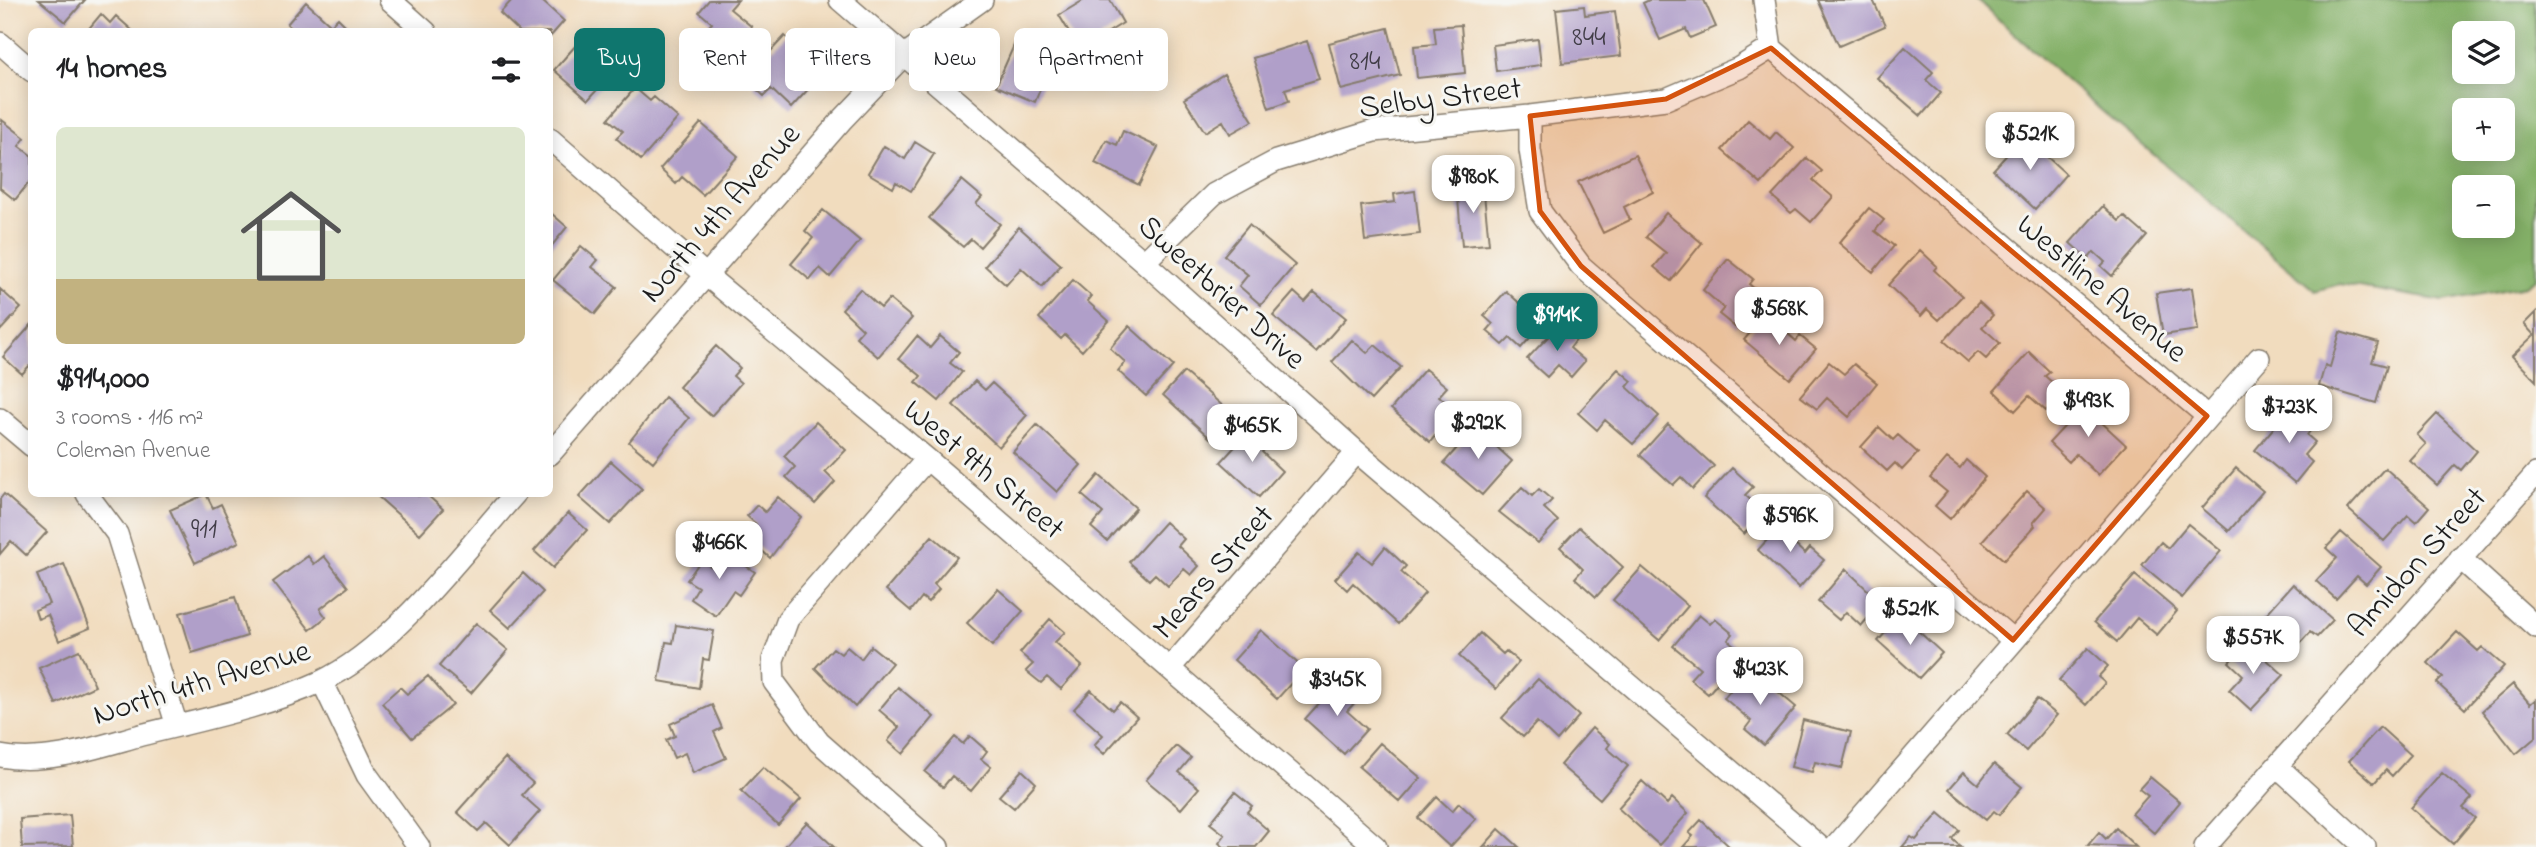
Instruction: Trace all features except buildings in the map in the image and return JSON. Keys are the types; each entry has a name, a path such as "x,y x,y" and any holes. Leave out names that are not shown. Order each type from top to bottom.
{"street":[{"path":"390,0 422,28"},
{"name":"Sweetbrier Drive","path":"840,0 1144,262 1357,452 1820,847"},
{"name":"North 4th Avenue","path":"553,451 841,121 903,56 982,0"},
{"path":"1764,0 1771,48"},
{"path":"2,48 28,68"},
{"name":"Selby Street","path":"1144,262 1214,194 1276,161 1374,131 1666,99 1739,68 1771,48"},
{"name":"Westline Avenue","path":"1771,48 2207,416"},
{"path":"1530,116 1530,150 1540,211 1581,266 2013,640"},
{"name":"West 9th Street","path":"553,142 706,275 927,459 1376,847"},
{"path":"1835,847 2259,358"},
{"path":"0,419 28,443"},
{"name":"Mears Street","path":"1170,668 1357,452"},
{"path":"927,459 788,619 774,660 774,682 819,742 938,847"},
{"name":"Amidon Street","path":"2205,847 2536,474"},
{"path":"89,497 117,534 177,726"},
{"name":"North 4th Avenue","path":"0,756 13,758 72,753 177,726 321,681 369,650 418,604 512,497"},
{"path":"2460,558 2536,627"},
{"path":"321,681 367,775 419,847"},
{"path":"2277,766 2365,847"}],"highlighted area":[{"path":"1771,48 2207,416 2013,640 1581,266 1540,211 1530,116 1666,99"}],"green space":[{"path":"1977,0 2536,0 2536,279 2525,286 2444,301 2340,284 2315,291 2070,84"}]}
